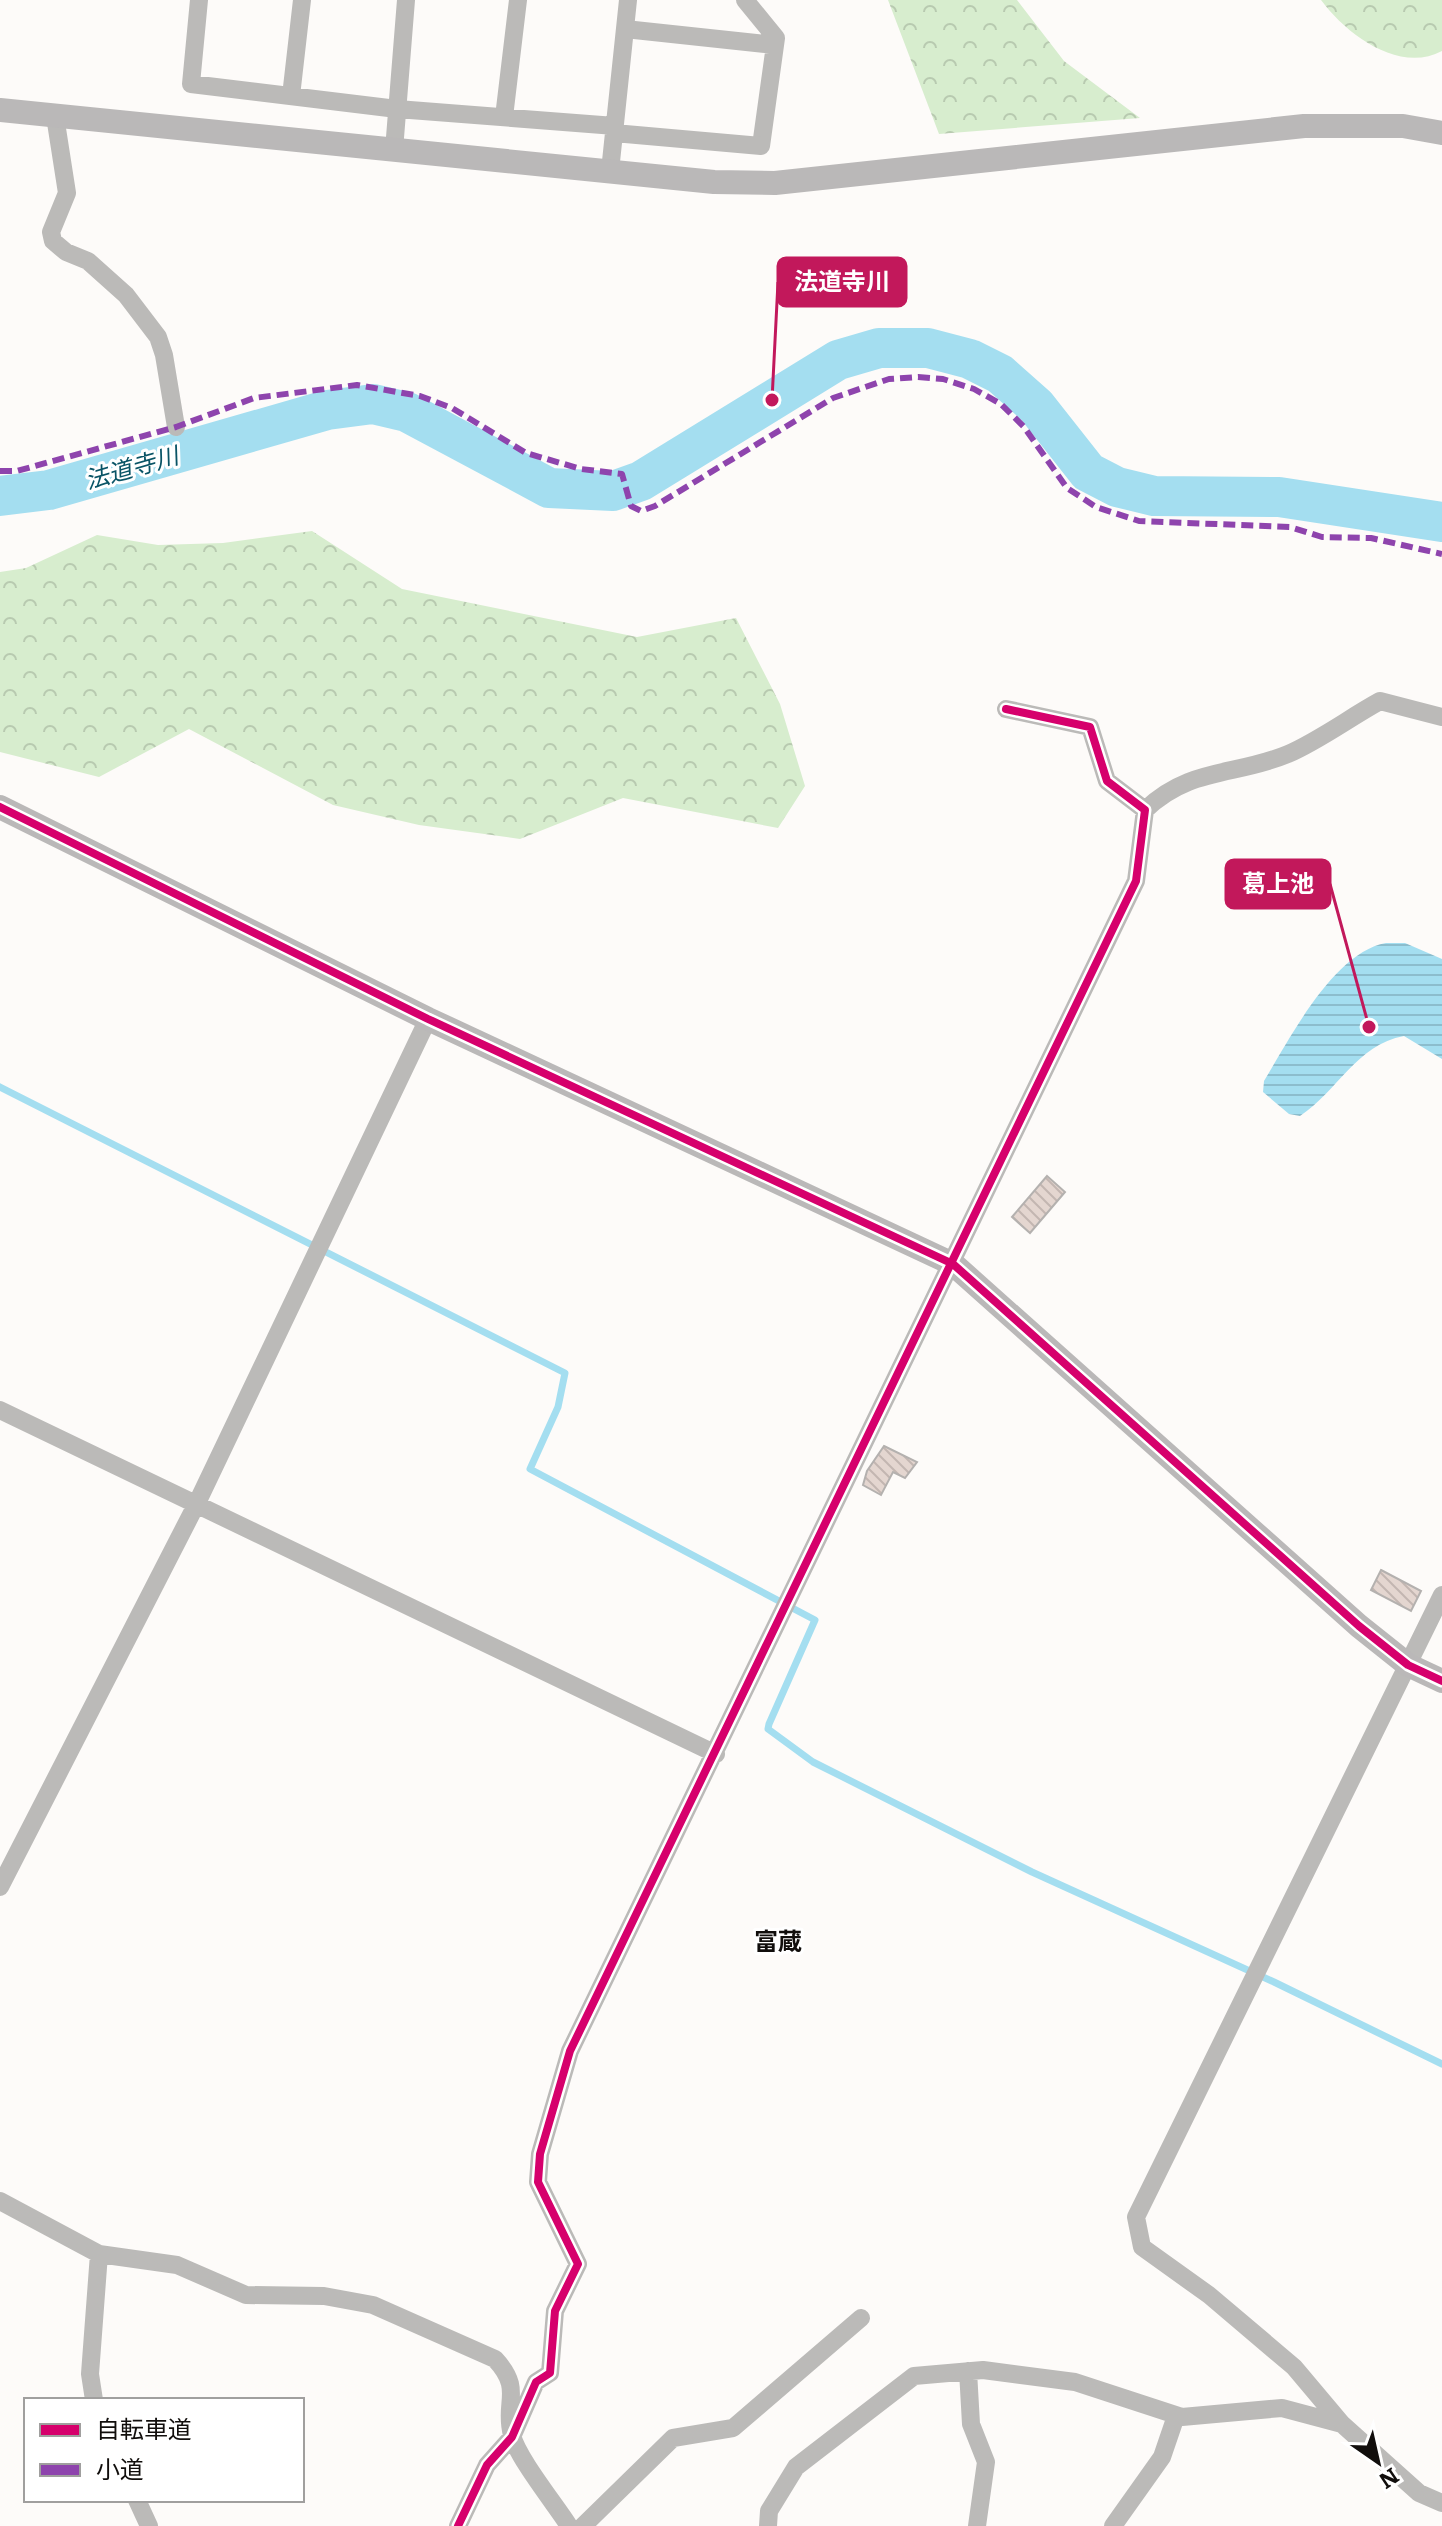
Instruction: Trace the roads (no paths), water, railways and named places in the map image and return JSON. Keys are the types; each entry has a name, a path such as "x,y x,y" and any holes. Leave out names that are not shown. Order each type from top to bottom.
{"street":[{"path":"199,0 191,84 397,109 504,117 761,146 776,38 745,0"},
{"path":"291,96 302,0"},
{"path":"394,150 406,0"},
{"path":"504,117 518,0"},
{"path":"610,171 628,0"},
{"path":"625,29 775,45"},
{"path":"0,110 714,182 775,183 1304,126 1403,126 1442,133"},
{"path":"55,116 67,193 51,232 53,241 66,252 88,261 126,295 158,337 176,427"},
{"path":"458,2526 487,2465 512,2437 536,2382 550,2373 555,2311 578,2264 538,2182 540,2154 570,2051 1136,881 1145,810 1165,791 1194,778 1286,755 1380,701 1442,717"},
{"path":"1006,709 1090,727 1107,781 1145,810"},
{"path":"0,807 428,1019 953,1264 1359,1626 1408,1665 1442,1681"},
{"path":"0,1887 197,1503 428,1019"},
{"path":"0,1410 716,1754"},
{"path":"1442,1595 1136,2217 1142,2247 1209,2295 1294,2367 1342,2424 1419,2493 1442,2503"},
{"path":"0,2201 99,2254 177,2265 246,2295 324,2296 373,2305 495,2359 508,2374 514,2394 512,2437 569,2526"},
{"path":"94,2398 90,2374 99,2254"},
{"path":"583,2526 673,2438 733,2428 861,2318"},
{"path":"768,2526 769,2511 796,2467 914,2376 968,2371 1075,2382 1176,2416 1282,2408 1342,2424"},
{"path":"968,2371 971,2424 986,2462 977,2526"},
{"path":"1113,2526 1162,2457 1176,2416"},
{"path":"138,2502 149,2526"}],"water":[{"path":"1386,943 1405,943 1442,959 1442,1059 1404,1036 1387,1041 1360,1059 1300,1116 1289,1114 1263,1092 1264,1081 1300,1021 1331,979 1367,950"}],"waterway":[{"name":"法道寺川","path":"0,496 49,490 327,410 373,404 407,412 549,488 613,491 641,481 838,360 879,348 928,348 970,359 1000,374 1036,406 1088,472 1117,487 1154,496 1279,497 1442,522"},
{"path":"0,1087 565,1373 558,1407 530,1469 815,1620 768,1729 813,1762 1032,1872 1274,1982 1442,2064"}],"place":[{"name":"法道寺川","path":"772,400"},
{"name":"葛上池","path":"1369,1027"}],"district":[{"name":"富蔵","path":"778,1939"}]}
